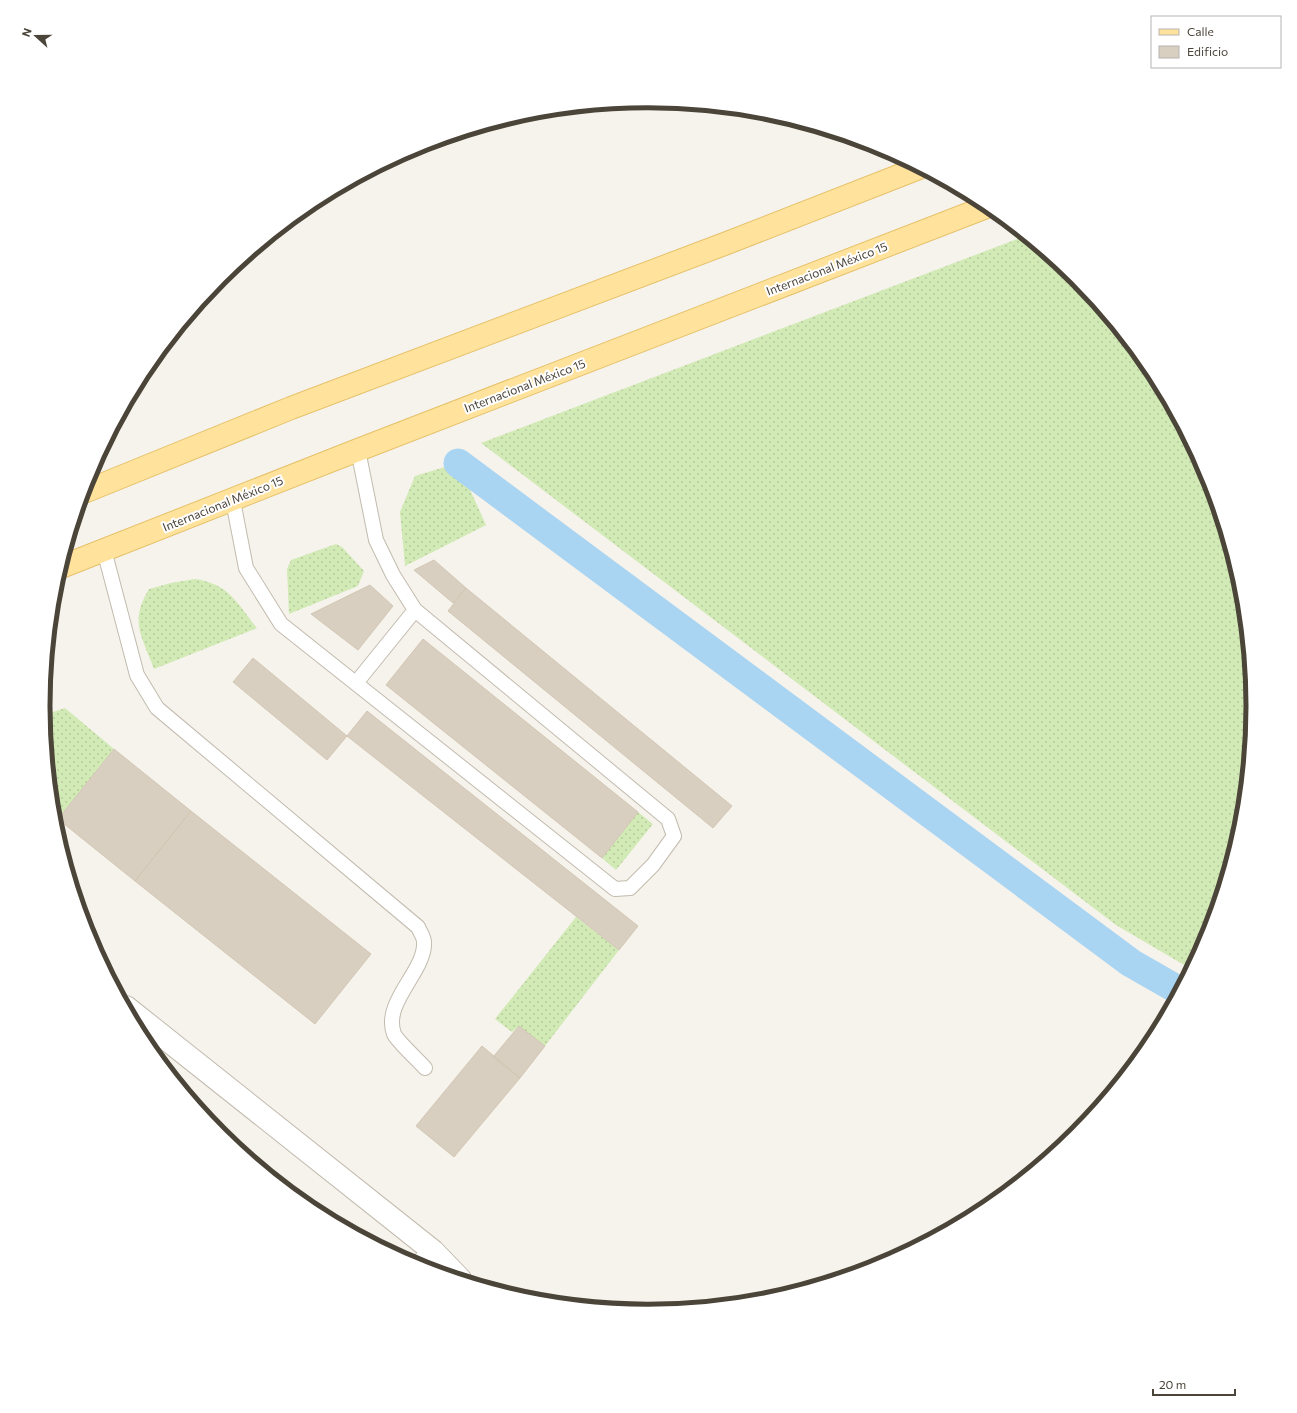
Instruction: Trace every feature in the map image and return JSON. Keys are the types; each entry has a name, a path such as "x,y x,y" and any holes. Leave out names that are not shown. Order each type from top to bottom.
{"main road":[{"path":"91,489 291,408 727,243 913,170"},
{"name":"Internacional México 15","path":"67,564 358,450 981,209"}],"street":[{"path":"138,1018 426,1259 439,1266"}],"lane":[{"path":"233,500 246,568 281,624 615,889 630,888 653,865 674,836 668,819 415,610 393,575 376,540 358,450"},
{"path":"104,550 137,675 157,708 418,927 424,941 423,954 417,968 398,999 393,1018 394,1034 425,1068"},
{"path":"356,683 415,610"}],"green space":[{"path":"1020,238 1072,283 1123,342 1146,374 1167,407 1201,477 1227,552 1242,628 1246,667 1246,746 1242,785 1227,861 1201,936 1187,967 1116,925 481,443"},
{"path":"458,463 486,525 405,566 400,512 415,476"},
{"path":"336,544 342,547 364,571 358,586 289,614 287,569 291,560"},
{"path":"195,579 216,585 224,590 238,603 257,628 154,669 140,629 139,620 143,601 149,589"},
{"path":"65,708 114,749 61,816 55,785 51,746 50,713"},
{"path":"638,812 653,824 616,870 602,858"},
{"path":"576,917 619,950 545,1046 519,1026 512,1032 495,1019"}],"building":[{"path":"434,560 466,588 453,603 414,570"},
{"path":"370,585 393,606 358,650 311,614"},
{"path":"466,588 732,806 713,828 448,611"},
{"path":"423,639 638,812 602,858 386,685"},
{"path":"253,658 347,736 327,760 233,682"},
{"path":"367,711 638,926 619,950 347,736"},
{"path":"114,749 191,811 135,881 62,822 61,816"},
{"path":"191,811 371,954 315,1024 135,881"},
{"path":"519,1026 545,1046 520,1078 493,1057"},
{"path":"482,1046 520,1078 454,1157 416,1126"}],"waterway":[{"path":"458,463 1131,963 1176,989"}]}
